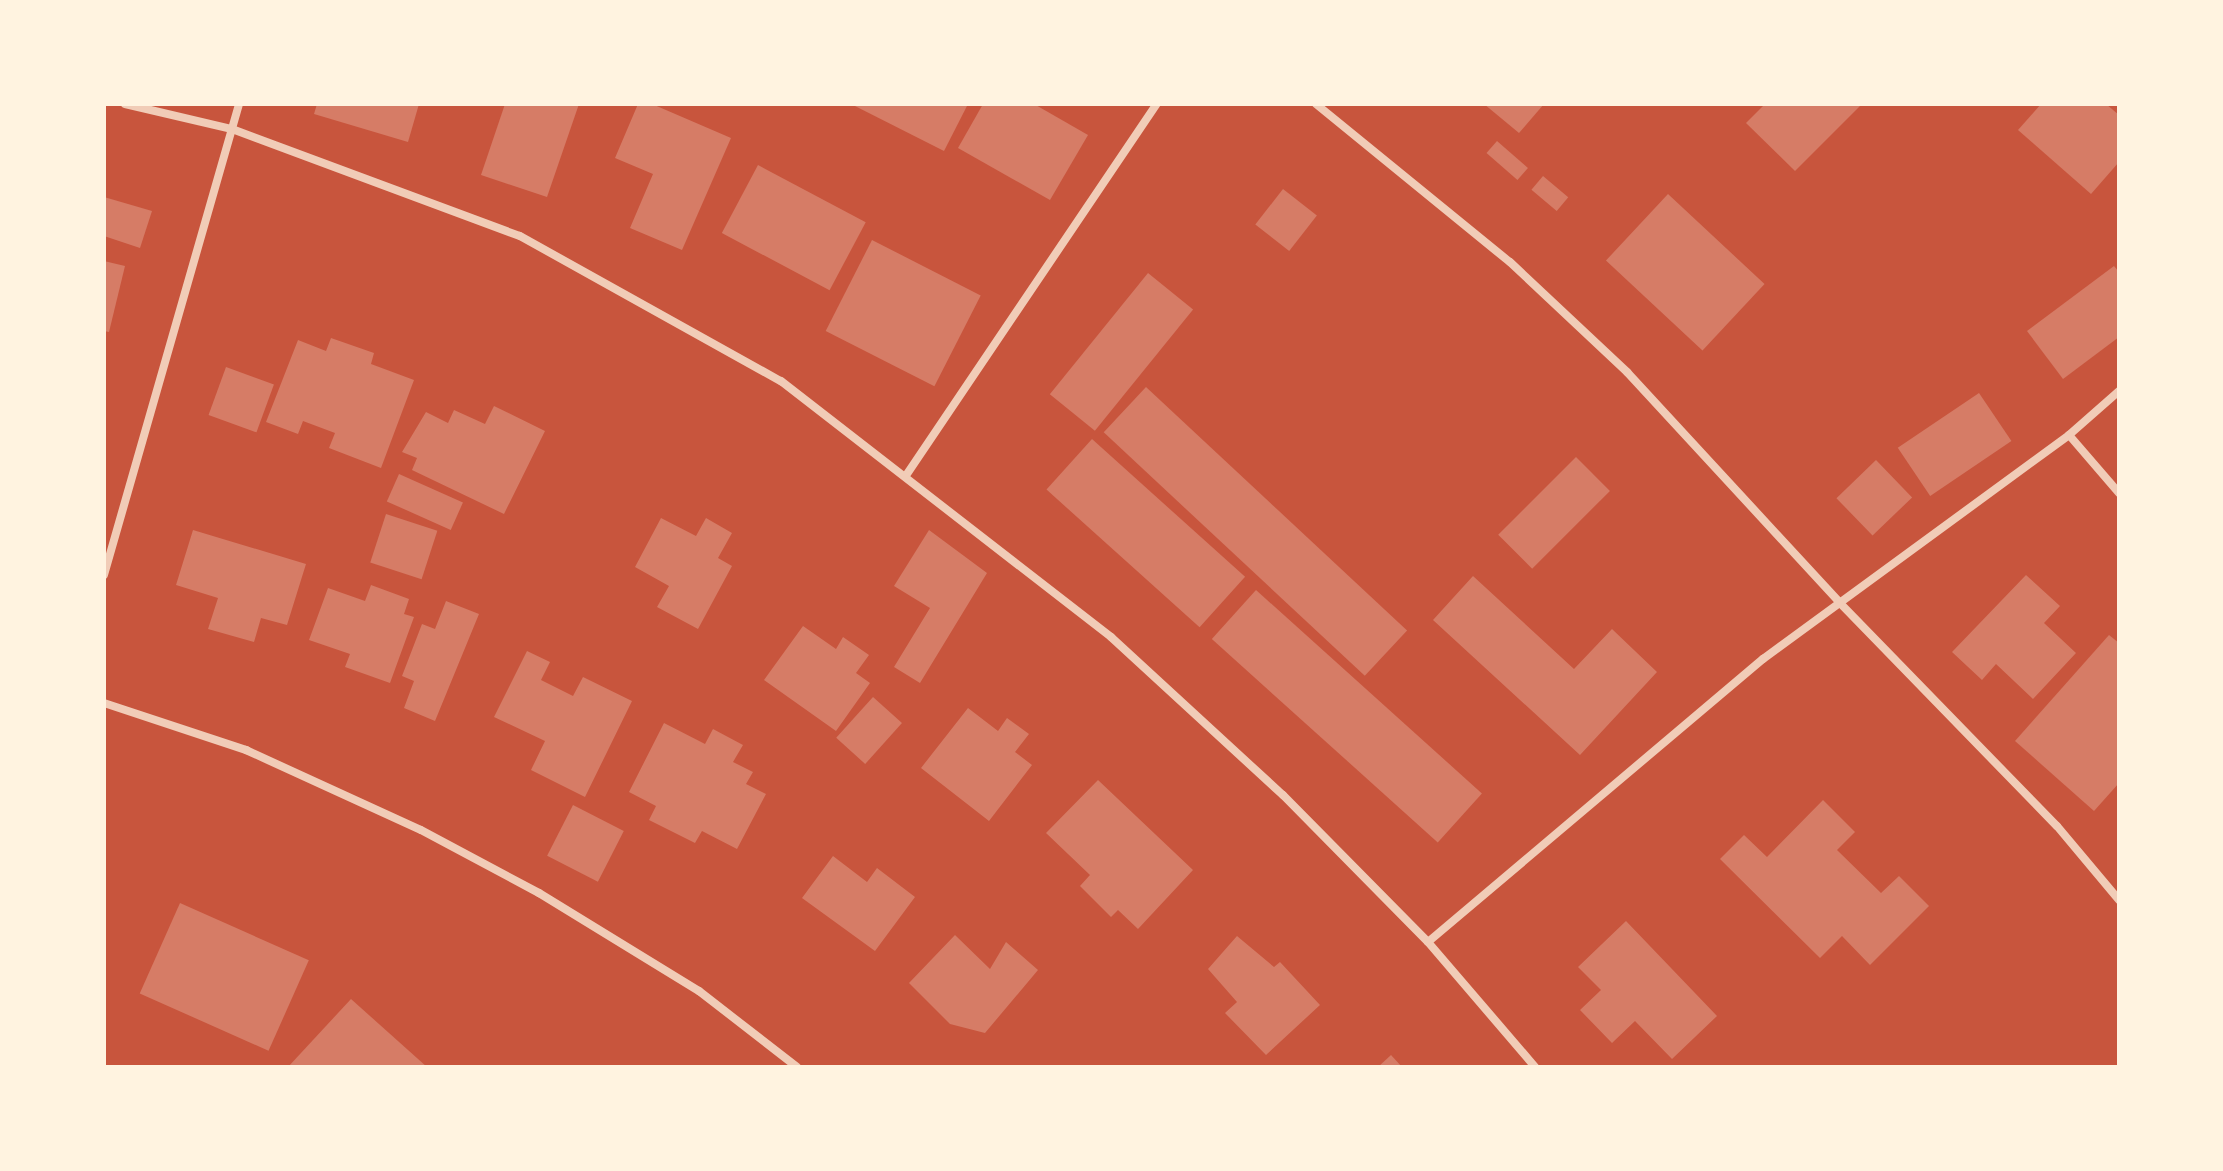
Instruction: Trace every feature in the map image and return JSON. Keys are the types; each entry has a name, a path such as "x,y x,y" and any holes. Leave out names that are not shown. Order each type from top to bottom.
{"street":[{"path":"125,104 232,129 520,236 781,381 907,474 1111,637 1283,795 1428,942 1535,1067"},
{"path":"104,575 239,104"},
{"path":"907,474 1157,104"},
{"path":"1316,104 1510,262 1627,372 1838,601 2057,826 2119,900"},
{"path":"1428,942 1838,601 2069,435 2119,391"},
{"path":"2069,435 2119,493"},
{"path":"104,703 246,750 421,830 539,893 699,991 797,1067"}],"building":[{"path":"317,104 419,104 408,142 314,114"},
{"path":"505,104 579,104 547,197 481,175"},
{"path":"638,104 652,104 731,138 682,250 630,228 653,174 615,158"},
{"path":"851,104 968,104 944,151"},
{"path":"983,104 1034,104 1088,135 1050,200 958,148"},
{"path":"1484,104 1544,104 1519,133"},
{"path":"1765,104 1862,104 1795,171 1746,123"},
{"path":"2041,104 2106,104 2119,115 2119,162 2091,194 2018,130"},
{"path":"1497,141 1528,168 1517,180 1487,153"},
{"path":"758,165 866,222 830,290 722,233"},
{"path":"1543,176 1568,197 1557,211 1531,190"},
{"path":"1283,189 1317,215 1289,251 1255,224"},
{"path":"1668,194 1765,284 1702,351 1606,261"},
{"path":"104,197 152,211 140,248 104,236"},
{"path":"872,240 981,295 934,386 826,331"},
{"path":"104,261 125,266 109,332 104,331"},
{"path":"2114,266 2119,272 2119,337 2063,379 2027,331"},
{"path":"1148,273 1193,310 1095,431 1050,394"},
{"path":"331,338 374,353 371,364 414,380 381,468 329,448 335,433 303,421 298,434 266,422 298,340 326,351"},
{"path":"226,367 274,384 256,432 209,415"},
{"path":"1146,387 1407,630 1365,676 1104,432"},
{"path":"1979,393 2011,441 1930,496 1898,448"},
{"path":"494,406 545,431 504,514 412,470 417,458 402,452 426,412 448,423 454,410 485,424"},
{"path":"1092,439 1245,577 1200,627 1046,490"},
{"path":"1576,457 1610,491 1532,569 1498,535"},
{"path":"1876,460 1912,497 1873,536 1836,498"},
{"path":"399,474 463,502 451,530 387,501"},
{"path":"386,514 437,531 422,579 370,563"},
{"path":"661,518 696,536 706,518 732,533 718,558 732,566 698,629 657,607 669,586 635,567"},
{"path":"193,530 306,564 287,625 261,618 254,642 208,629 218,598 176,585"},
{"path":"929,530 987,573 920,683 894,667 930,608 894,586"},
{"path":"2026,575 2060,606 2044,623 2076,653 2033,699 1996,664 1982,680 1952,652"},
{"path":"1473,576 1574,669 1612,629 1657,672 1580,755 1433,620"},
{"path":"371,585 409,599 404,614 414,617 390,683 345,667 350,654 309,640 328,588 365,601"},
{"path":"1256,590 1482,793 1438,842 1212,639"},
{"path":"446,601 479,614 435,721 404,708 414,681 402,676 422,624 435,629"},
{"path":"803,626 836,649 843,637 869,655 856,673 870,683 836,731 764,680"},
{"path":"2109,635 2119,643 2119,783 2094,811 2015,741"},
{"path":"527,651 550,662 541,680 573,696 583,677 632,701 585,797 531,770 545,741 494,717"},
{"path":"873,697 902,723 865,764 836,738"},
{"path":"968,708 998,731 1007,718 1029,734 1015,752 1032,765 989,821 921,768"},
{"path":"664,723 705,744 713,729 743,745 733,762 753,772 746,784 766,794 737,849 702,831 695,843 649,820 656,806 629,792"},
{"path":"1098,780 1193,870 1138,929 1118,910 1111,917 1080,886 1090,875 1046,833"},
{"path":"1823,800 1855,832 1837,850 1881,893 1899,876 1929,906 1870,965 1842,936 1820,958 1720,859 1744,835 1767,857"},
{"path":"573,805 624,831 598,882 547,856"},
{"path":"833,856 867,882 877,868 915,897 875,951 802,898"},
{"path":"180,903 309,960 269,1051 140,993"},
{"path":"1626,921 1717,1016 1672,1059 1635,1021 1612,1043 1580,1010 1601,990 1578,967"},
{"path":"955,935 990,969 1006,942 1038,970 985,1033 950,1024 909,983"},
{"path":"1237,936 1274,967 1280,962 1320,1005 1266,1055 1225,1013 1237,1002 1208,969"},
{"path":"351,999 427,1067 288,1067"},
{"path":"1391,1055 1402,1067 1378,1067"}]}
